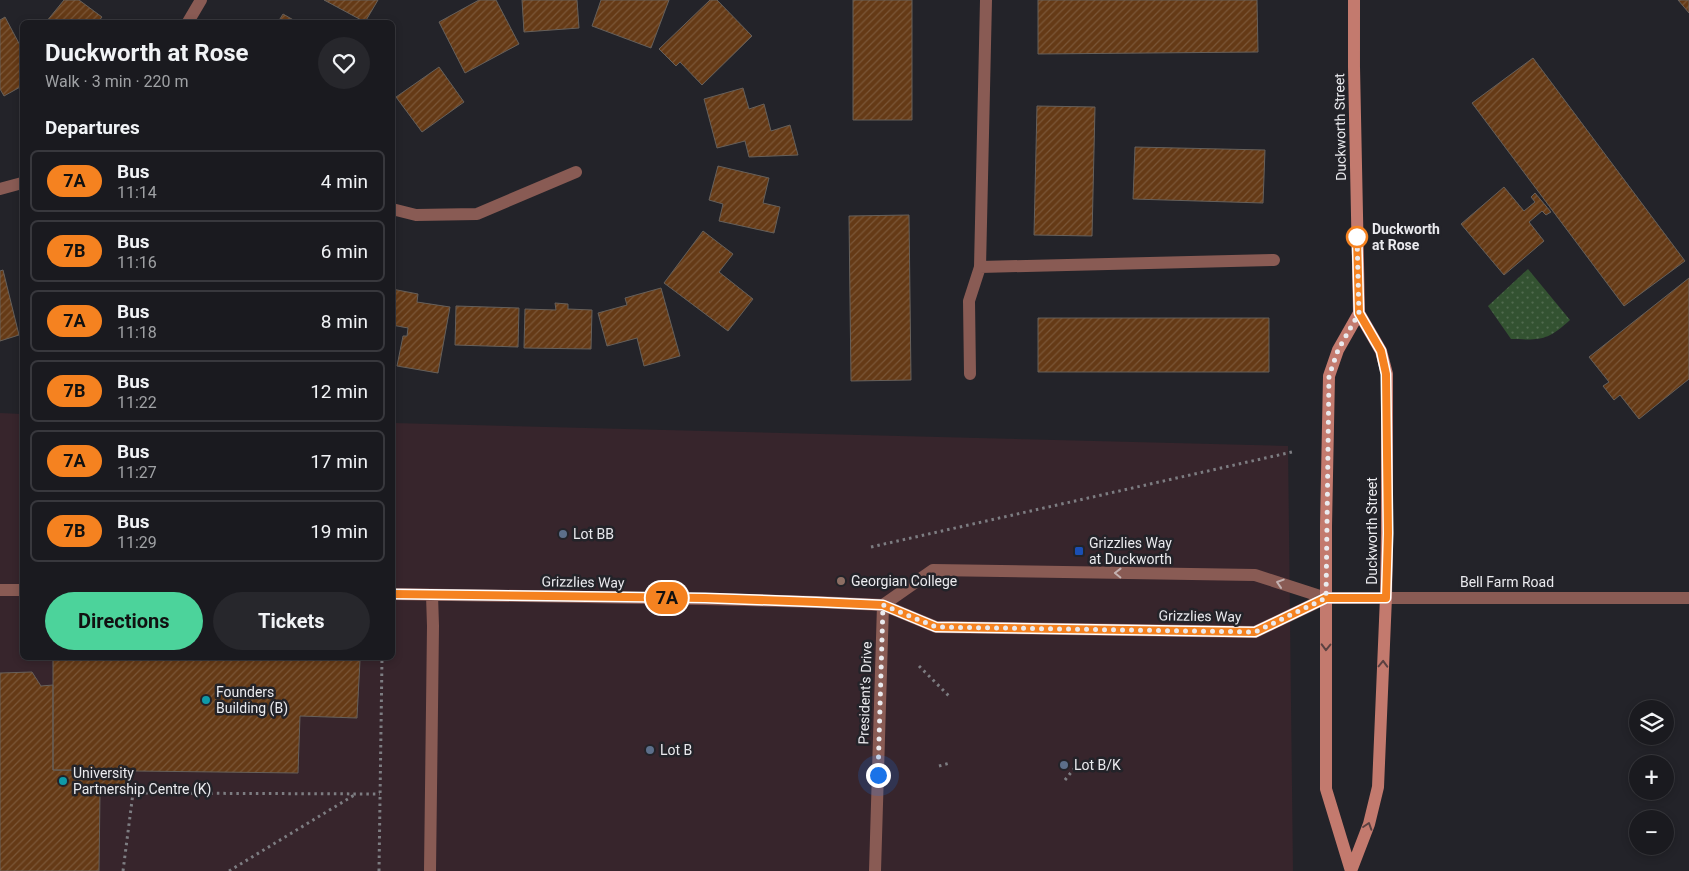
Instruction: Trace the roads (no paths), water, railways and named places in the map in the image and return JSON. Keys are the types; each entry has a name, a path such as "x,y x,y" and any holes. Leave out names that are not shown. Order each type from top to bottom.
{"main road":[{"name":"Duckworth Street","path":"1354,0 1359,313 1381,351 1386,374 1388,533 1378,786 1370,824 1351,871 1326,789 1329,376 1338,350 1359,313"}],"street":[{"path":"189,20 201,0"},
{"path":"970,374 969,301 980,267 986,0"},
{"path":"395,210 416,215 477,214 576,172"},
{"path":"0,190 20,184"},
{"path":"980,267 1274,260"},
{"path":"883,605 934,570 1255,575 1326,598"},
{"path":"0,590 20,590"},
{"name":"Grizzlies Way","path":"395,594 705,598 883,605 936,627 1255,632 1326,598"},
{"path":"430,871 432,595"},
{"name":"Bell Farm Road","path":"1326,598 1689,598"},
{"name":"President's Drive","path":"875,871 883,605"}],"place":[{"name":"Duckworth at Rose","path":"1357,237"},
{"name":"Lot BB","path":"563,534"},
{"name":"Grizzlies Way at Duckworth","path":"1079,551"},
{"name":"Georgian College","path":"841,581"},
{"name":"Founders Building (B)","path":"206,700"},
{"name":"Lot B","path":"650,750"},
{"name":"Lot B/K","path":"1064,765"},
{"name":"University Partnership Centre (K)","path":"63,781"}]}
